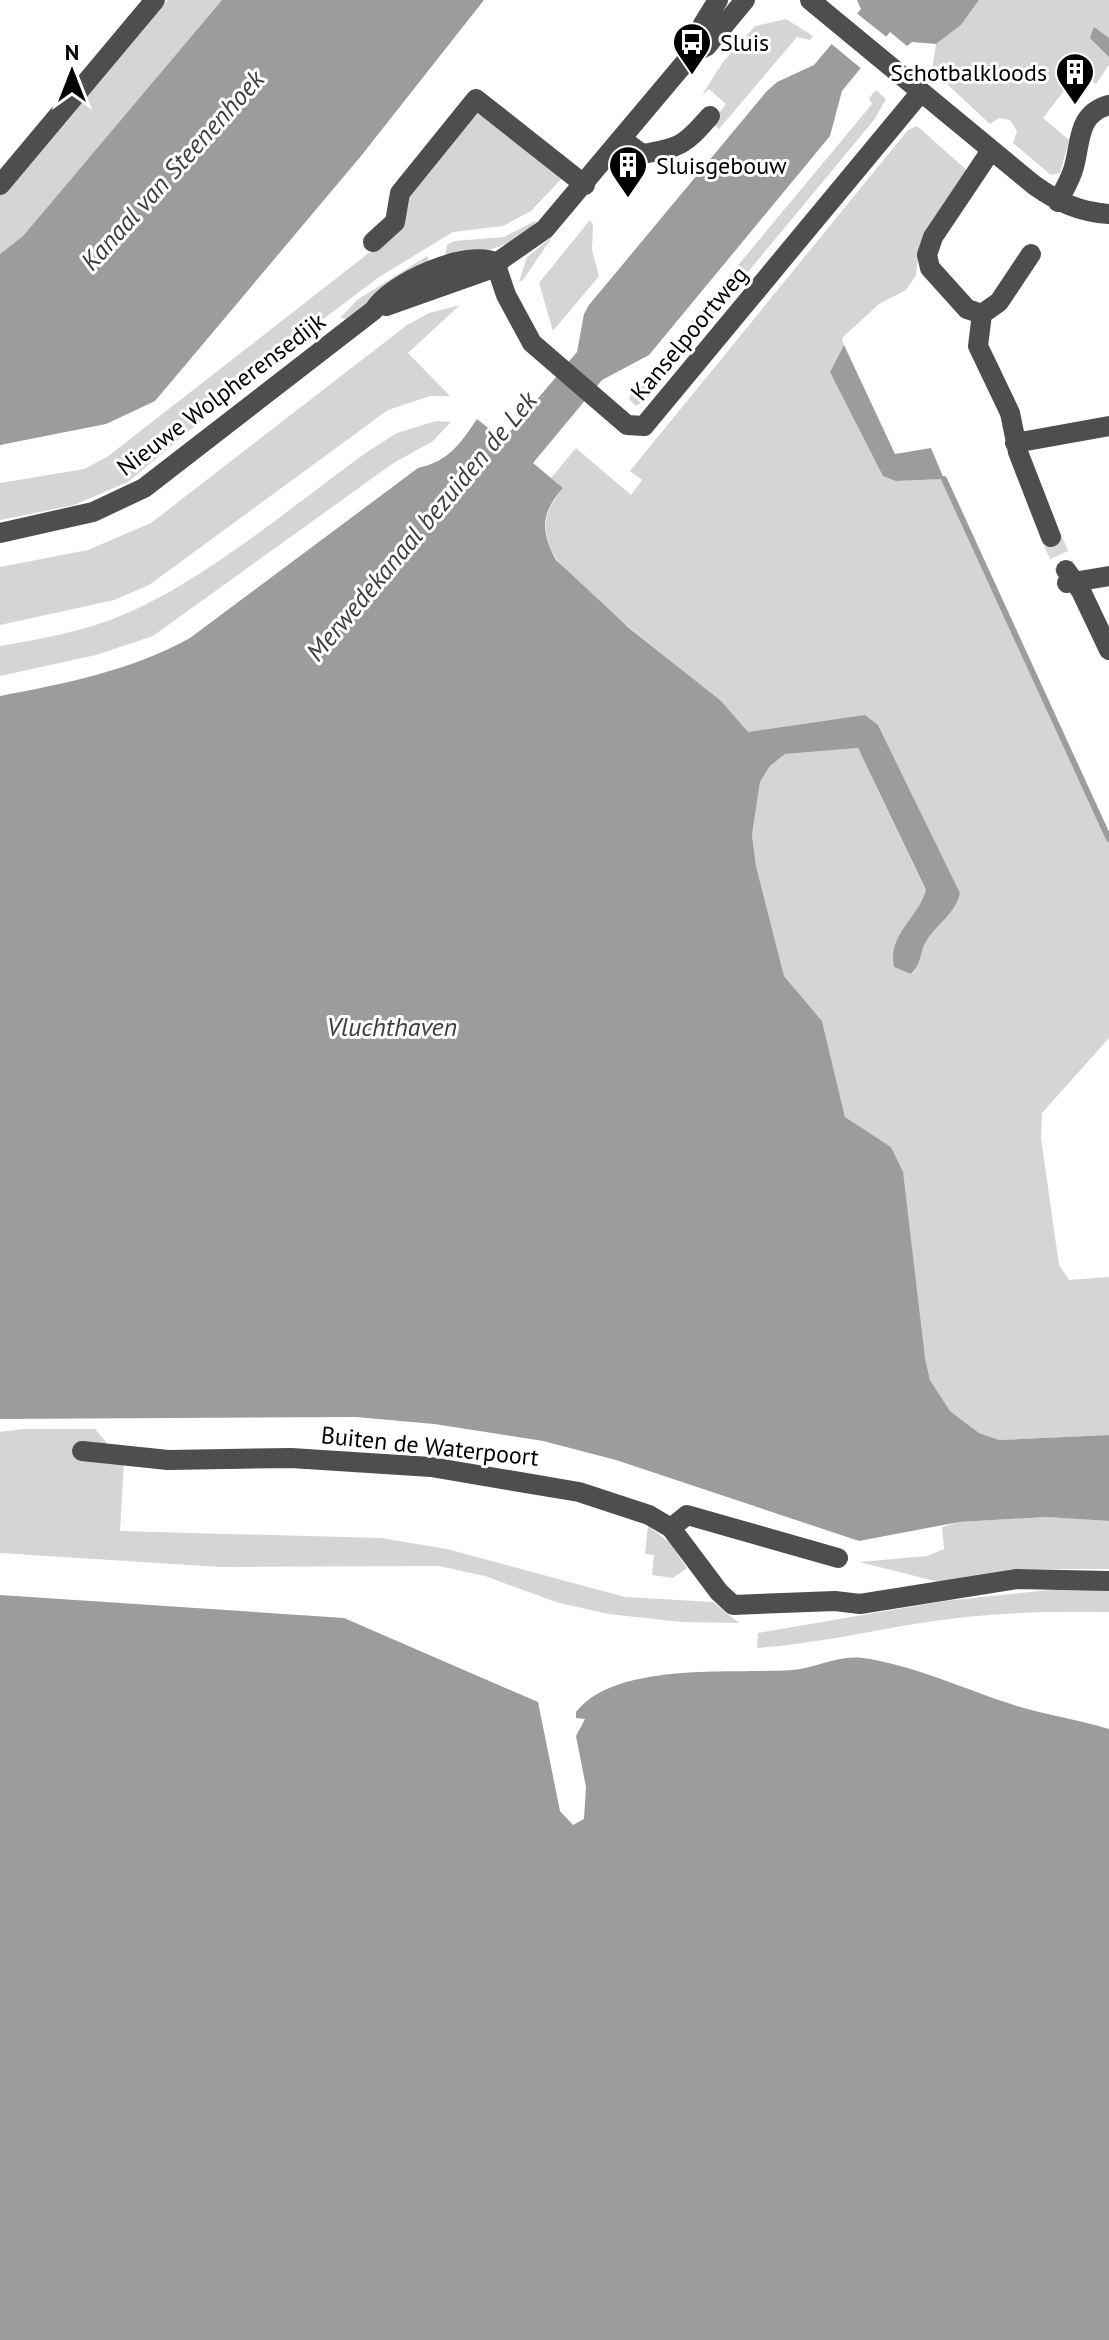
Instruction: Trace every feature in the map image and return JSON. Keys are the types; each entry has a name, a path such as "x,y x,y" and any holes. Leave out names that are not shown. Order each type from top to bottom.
{"street":[{"path":"0,185 155,0"},
{"name":"Nieuwe Wolpherensedijk","path":"0,533 93,512 144,488 374,310 394,289 424,274 481,258 495,262 545,229 623,140 693,53 703,24 718,0"},
{"name":"Nieuwe Wolpherensedijk","path":"693,53 707,46 745,0"},
{"path":"810,0 990,152 1058,202 1109,214"},
{"name":"Kanselpoortweg","path":"495,262 523,329 538,349 631,427 644,426 921,92"},
{"path":"373,242 395,222 400,193 476,99 585,185"},
{"path":"1058,202 1074,169 1081,128 1091,115 1109,105"},
{"path":"623,140 642,154 674,149 688,142 710,116"},
{"path":"982,314 967,309 930,268 927,255 933,237 990,152"},
{"path":"1031,254 999,302 982,314 978,346 1010,413 1015,443 1051,537"},
{"path":"1015,443 1109,426"},
{"path":"1109,576 1069,578 1109,650"},
{"name":"Buiten de Waterpoort","path":"82,1451 168,1460 317,1459 475,1473 579,1492 649,1515 671,1528 719,1592 733,1605 835,1601 860,1604 1017,1579 1109,1581"},
{"path":"671,1528 687,1515 838,1558"}],"shaded area":[{"path":"168,0 222,0 23,236 0,254 0,189"},
{"path":"979,0 1109,0 1109,65 1096,84 1077,74 1043,118 1069,140 1060,173 1051,175 1013,143 1017,131 1010,120 999,118 990,124 932,70 936,44 961,25"},
{"path":"786,19 813,36 810,40 797,37 719,129 712,123 726,104 709,89 702,95 723,62 755,26"},
{"path":"876,90 886,99 874,120 660,378 652,395 636,406 629,399 631,394 872,104 869,98"},
{"path":"476,104 566,174 531,211 503,226 453,232 379,277 318,323 128,482 74,505 0,520 0,483 84,469 107,457 397,231 405,198"},
{"path":"917,126 969,172 918,258 916,275 906,290 879,304 842,338 844,345 830,372 896,481 944,479 1109,843 1109,1038 1042,1113 1041,1138 1059,1265 1069,1280 1109,1277 1109,1435 999,1440 979,1433 950,1411 930,1380 925,1358 891,1147 845,1117 822,1021 784,976 756,866 752,835 760,782 770,766 785,754 858,748 926,891 895,945 894,967 912,974 927,940 958,900 960,893 878,725 748,733 709,694 565,569 554,554 546,532 549,509 563,488 551,478 576,448 631,495 642,480 630,471 908,130"},
{"path":"537,220 508,243 445,260 447,245 454,241 504,237"},
{"path":"590,220 593,224 592,250 599,276 553,331 539,283"},
{"path":"553,236 523,280 519,282 527,257"},
{"path":"427,256 431,265 376,295 346,319 340,318 357,300"},
{"path":"460,305 408,353 450,396 430,396 388,410 149,585 114,600 0,625 0,567 88,550 151,523 407,325 429,313"},
{"path":"436,421 451,422 433,441 392,464 153,636 96,655 0,676 0,646 95,625 156,599 219,561 370,450 397,433"},
{"path":"95,1429 124,1463 120,1531 381,1538 447,1549 625,1597 713,1602 739,1623 682,1622 608,1614 556,1602 485,1576 439,1566 221,1567 0,1553 0,1432"},
{"path":"1046,1517 1109,1521 1109,1569 1015,1569 939,1582 859,1562 927,1556 944,1549 942,1527 959,1522"},
{"path":"648,1526 669,1542 687,1568 673,1578 652,1575 654,1555 645,1554"},
{"path":"1068,1588 1109,1589 1109,1612 1036,1612 963,1617 757,1648 758,1633 945,1601"}],"water":[{"name":"Kanaal van Steenenhoek","path":"222,0 484,0 361,156 155,401 106,424 0,445 0,254 23,236"},
{"name":"Vluchthaven","path":"857,0 979,0 961,25 936,44 912,42 907,46 890,32 842,91 830,136 649,355 602,380 533,463 563,488 550,506 545,522 547,540 556,560 629,628 721,701 748,732 865,715 878,725 960,893 958,900 927,940 911,974 894,967 895,945 926,890 858,748 785,754 770,766 760,782 752,835 756,866 784,976 822,1021 845,1117 891,1147 903,1172 930,1380 950,1411 979,1433 999,1440 1109,1435 1109,1521 1046,1517 959,1522 859,1541 616,1460 543,1441 434,1424 356,1417 0,1419 0,696 74,681 121,667 190,638 418,468 446,456 477,419 503,440 577,352 584,314 589,305 766,92 777,82 814,65 861,9"},
{"path":"1094,27 1109,38 1109,57 1090,38"},
{"path":"844,345 895,454 931,448 944,479 896,481 883,476 830,372"},
{"path":"0,1595 344,1618 538,1702 560,1811 573,1825 584,1819 586,1787 576,1736 585,1719 576,1718 576,1712 594,1696 618,1684 647,1677 677,1673 792,1670 844,1658 863,1658 921,1672 1026,1708 1109,1729 1109,2340 0,2340"}],"pier":[{"path":"854,11 889,39 863,70 829,42"}],"waterway":[{"path":"944,479 1109,839"}],"tunnel":[{"path":"1051,537 1066,570"}],"place":[{"name":"Sluis","path":"692,76"},
{"name":"Schotbalkloods","path":"1075,106"},
{"name":"Sluisgebouw","path":"628,199"}],"water label":[{"name":"Merwedekanaal bezuiden de Lek","path":"421,526"}]}
